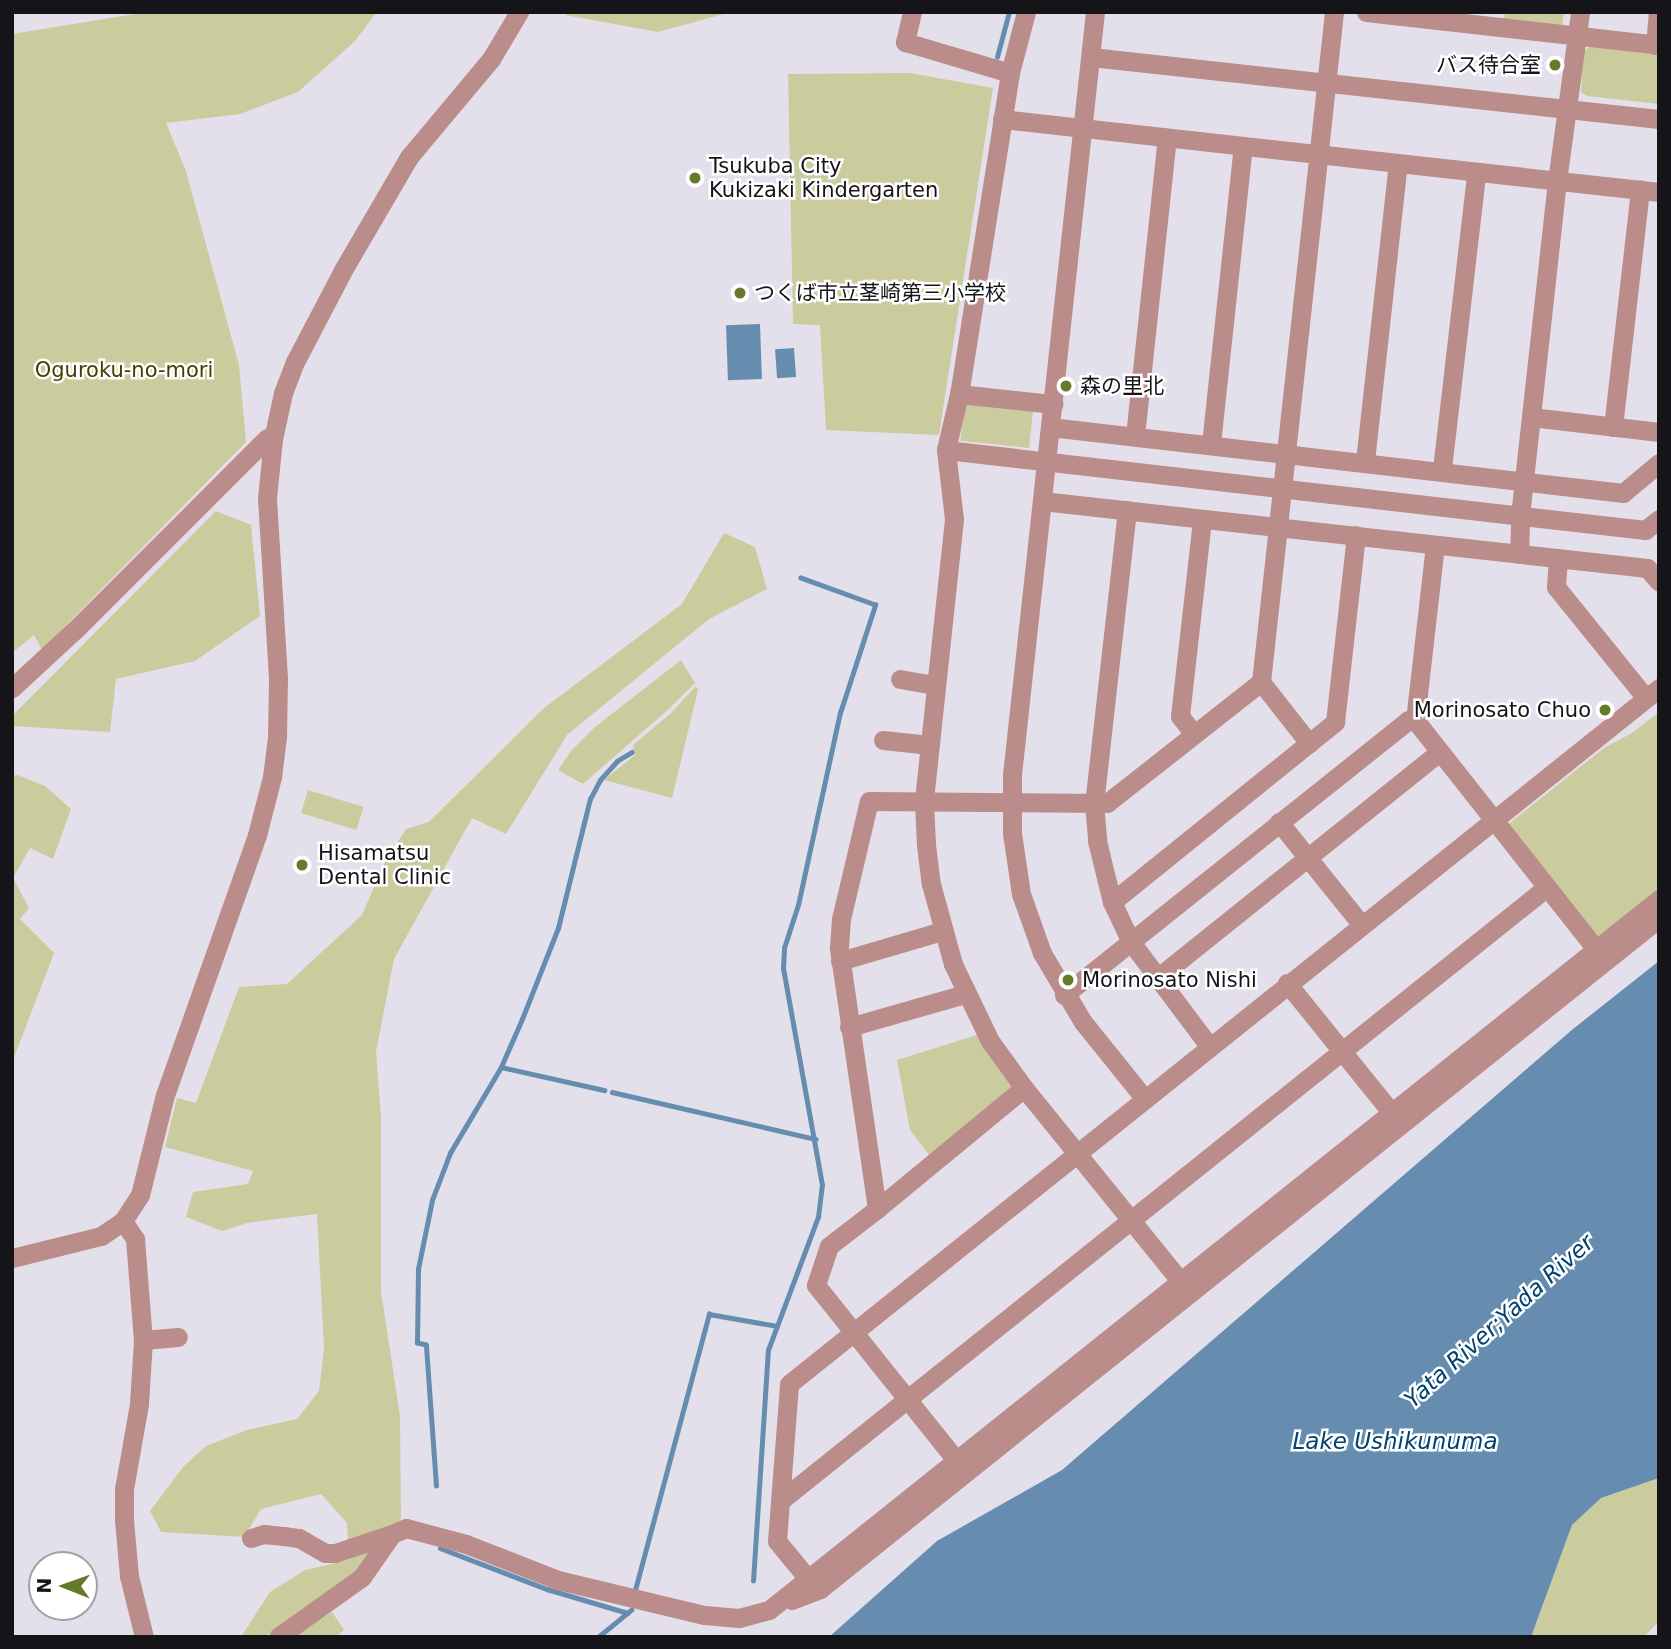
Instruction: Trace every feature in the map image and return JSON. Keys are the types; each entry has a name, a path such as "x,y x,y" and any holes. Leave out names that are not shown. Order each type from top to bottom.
{"street":[{"path":"12,1258 88,1241 123,1222 140,1195 165,1095 252,848 272,777 277,737 278,678 267,498 272,439 284,393 295,362 343,270 409,157 491,59 519,12"},
{"path":"912,12 905,42 1010,73"},
{"path":"1026,12 1010,73 959,394 946,450 954,519 925,802 931,884 942,931 965,994 998,1054 1181,1282"},
{"path":"1096,12 1011,803 1015,866 1037,942 1064,995 1144,1099"},
{"path":"1309,743 1261,682 1334,12"},
{"path":"1366,12 1493,19 1577,36 1657,45 1658,12"},
{"path":"1519,554 1520,516 1557,181 1580,12"},
{"path":"1091,57 1659,119"},
{"path":"1002,119 1649,191 1613,427"},
{"path":"1135,436 1167,138"},
{"path":"1211,444 1242,147"},
{"path":"1365,461 1398,164"},
{"path":"1442,469 1476,173"},
{"path":"959,394 1053,404"},
{"path":"1531,417 1659,432"},
{"path":"1050,426 1442,469 1623,493 1659,463"},
{"path":"12,688 79,626 267,438"},
{"path":"946,450 1645,530 1659,520"},
{"path":"1042,501 1647,568 1658,578"},
{"path":"1127,510 1094,803 1097,841 1112,902 1131,942 1156,979 1209,1046"},
{"path":"1194,734 1180,716 1202,519"},
{"path":"1112,902 1335,722 1356,535"},
{"path":"1435,545 1415,720 1596,949"},
{"path":"808,1580 777,1541 789,1384 1652,693 1556,587 1559,558"},
{"path":"900,679 935,685"},
{"path":"877,1209 840,961 841,919 869,801 1111,801 1261,682"},
{"path":"1064,995 1408,720 1415,720"},
{"path":"883,740 930,745"},
{"path":"1156,979 1439,752"},
{"path":"1279,822 1361,924"},
{"path":"780,1501 1546,887"},
{"path":"781,1602 1659,899"},
{"path":"251,1538 264,1534 299,1538 317,1550 335,1553 406,1528 420,1529 558,1580 713,1617 747,1617 781,1602 800,1599 820,1590 1659,918"},
{"path":"840,961 942,931"},
{"path":"1287,984 1391,1112"},
{"path":"849,1027 965,994"},
{"path":"956,1460 816,1285 830,1246 1024,1088"},
{"path":"123,1222 135,1239 143,1340 139,1404 124,1489 124,1520 129,1576 144,1637"},
{"path":"143,1340 178,1337"},
{"path":"278,1637 362,1577 391,1534"}],"green space":[{"name":"Oguroku-no-mori","path":"147,12 377,12 355,41 298,92 240,114 166,123 186,171 239,365 246,442 42,650 34,635 12,653 12,34"},
{"path":"567,12 731,12 658,32 565,15"},
{"path":"1505,12 1564,12 1562,26 1504,19"},
{"path":"1591,46 1659,53 1659,104 1587,96 1581,92 1583,52"},
{"path":"910,73 993,88 939,435 826,430 820,325 793,324 788,74"},
{"path":"965,398 1034,405 1029,448 961,441"},
{"path":"216,511 251,525 260,616 195,661 116,679 110,732 12,726 12,716"},
{"path":"724,533 755,547 767,589 709,619 567,735 506,834 472,818 394,959 376,1052 381,1117 381,1291 400,1416 401,1522 358,1573 264,1637 241,1637 270,1592 305,1570 349,1560 347,1523 321,1494 261,1509 244,1537 161,1532 150,1511 183,1467 206,1446 247,1430 297,1419 319,1391 324,1348 317,1214 247,1223 222,1231 186,1217 193,1192 248,1184 253,1171 165,1147 177,1098 196,1103 239,987 287,984 362,915 385,862 406,829 429,822 544,708 682,604"},
{"path":"681,660 695,683 670,708 583,784 558,770 571,751 595,727"},
{"path":"696,686 698,690 672,798 604,780 635,755 633,745 671,713"},
{"path":"1659,712 1659,893 1599,941 1506,826 1604,748 1632,733"},
{"path":"17,775 45,786 71,809 53,859 30,848 13,878 29,908 20,919 54,953 12,1063 12,776"},
{"path":"308,790 363,807 356,830 301,813"},
{"path":"977,1035 1012,1085 1011,1090 930,1156 910,1130 897,1060"},
{"path":"1659,1478 1659,1621 1644,1637 1531,1637 1572,1525 1601,1498"},
{"path":"332,1612 344,1630 336,1637 293,1637"}],"water":[{"path":"760,324 762,379 728,380 726,325"},
{"path":"794,348 796,377 777,378 775,349"},
{"name":"Lake Ushikunuma","path":"1659,961 1659,1478 1601,1498 1572,1525 1531,1637 829,1637 937,1541 1062,1470 1573,1029"}],"waterway":[{"path":"997,57 1009,12"},
{"path":"753,1581 768,1350 818,1217 822,1185 783,968 784,948 798,905 840,713 875,605 801,578"},
{"path":"436,1486 426,1345 417,1343 418,1269 432,1200 450,1153 501,1067 558,928 590,799 600,780 617,761 632,752"},
{"path":"501,1067 604,1090"},
{"path":"612,1092 816,1139"},
{"path":"635,1590 709,1314 777,1326"},
{"path":"440,1548 547,1589 628,1613"},
{"path":"598,1637 631,1610"}],"place":[{"name":"バス待合室","path":"1555,65"},
{"name":"Tsukuba City Kukizaki Kindergarten","path":"695,178"},
{"name":"つくば市立茎崎第三小学校","path":"740,293"},
{"name":"森の里北","path":"1066,386"},
{"name":"Morinosato Chuo","path":"1605,710"},
{"name":"Hisamatsu Dental Clinic","path":"302,865"},
{"name":"Morinosato Nishi","path":"1068,980"}],"water label":[{"name":"Yata River;Yada River","path":"1499,1321"}]}
